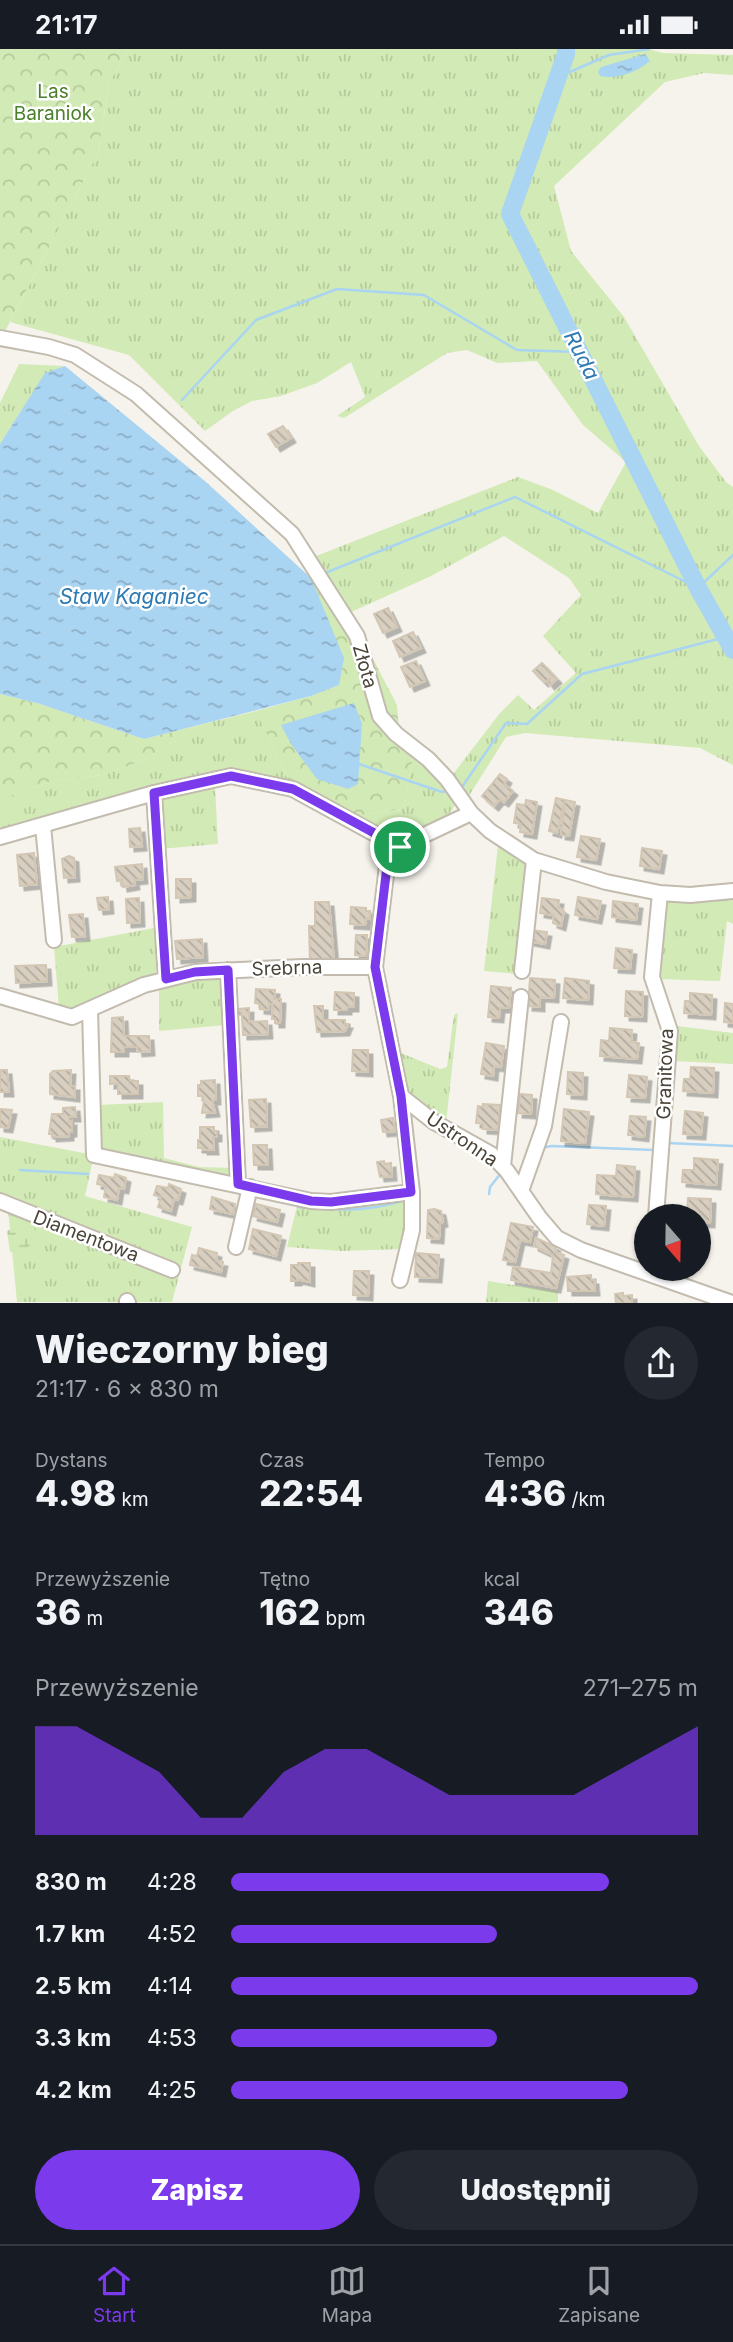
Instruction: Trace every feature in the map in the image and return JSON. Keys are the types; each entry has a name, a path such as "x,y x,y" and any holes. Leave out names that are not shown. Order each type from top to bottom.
{"street":[{"name":"Złota","path":"0,338 75,355 136,394 292,534 357,636 380,716 447,779 471,813 491,831 534,860 606,882 660,894 690,895 733,891"},
{"path":"0,837 154,793 231,776 293,789 400,847"},
{"path":"154,793 166,979"},
{"path":"400,1280 412,1230 411,1192 401,1096 375,967 387,866 400,847 471,813"},
{"path":"43,825 54,940"},
{"path":"522,971 534,860"},
{"name":"Granitowa","path":"657,1204 670,1031 652,977 660,894"},
{"name":"Srebrna","path":"0,996 72,1017 145,985 195,972 375,967"},
{"path":"228,970 244,1185 236,1247"},
{"path":"503,1166 521,997"},
{"path":"90,1010 94,1155 311,1201 331,1202 411,1192"},
{"path":"521,1191 544,1125 561,1022"},
{"name":"Ustronna","path":"401,1096 434,1122 491,1154 557,1238 581,1250 634,1266"},
{"name":"Diamentowa","path":"0,1201 172,1270"},
{"name":"Ustronna","path":"675,1281 732,1303"}],"green space":[{"name":"Las Baraniok","path":"0,49 128,49 109,83 98,153 0,341"},
{"path":"128,49 648,49 663,53 733,55 733,75 704,73 665,82 554,186 571,251 624,317 699,446 726,482 733,487 733,765 700,748 525,733 506,737 467,799 450,778 500,713 518,695 534,710 576,673 543,636 581,595 569,578 504,536 431,576 349,613 311,558 518,477 553,490 598,513 626,462 583,425 537,361 497,363 467,350 447,353 344,418 337,416 365,397 351,362 317,383 281,396 252,401 205,431 129,355 10,322 98,153 109,83"},
{"path":"19,364 65,366 45,374 0,444 0,403"},
{"path":"311,558 349,613 397,705 399,731 414,752 403,809 354,816 289,782 256,711 311,696 339,685 310,579"},
{"path":"0,694 37,703 144,739 199,725 144,760 102,775 49,782 0,799"},
{"path":"256,711 289,782 235,772 0,832 0,799 49,782 102,775 144,760 199,725"},
{"path":"414,752 457,800 441,821 401,840 354,816 403,809"},
{"path":"215,787 218,844 160,849 157,805 163,795"},
{"path":"498,845 511,849 530,861 517,974 484,971"},
{"path":"733,898 733,924 727,921 720,981 656,979 667,900"},
{"path":"154,928 160,963 153,978 77,1009 59,1008 54,947"},
{"path":"225,977 226,1025 159,1031 159,985"},
{"path":"458,1013 446,1123 404,1090 396,1051 440,1069 447,1067 454,1015"},
{"path":"677,1026 733,1033 733,1064 674,1061"},
{"path":"163,1102 164,1158 199,1167 234,1168 233,1179 97,1151 97,1105"},
{"path":"0,1137 94,1155 85,1196 192,1227 172,1302 17,1302 8,1209 0,1207"},
{"path":"406,1198 403,1249 341,1251 287,1247 298,1202"},
{"path":"18,1226 33,1226 38,1238 26,1249 10,1252 7,1231"},
{"path":"488,1281 558,1292 558,1302 486,1302"}],"water":[{"path":"645,54 650,61 626,74 606,77 600,76 598,72 601,67"},
{"name":"Staw Kaganiec","path":"65,366 206,482 311,578 344,658 339,685 311,696 144,739 37,703 0,694 0,444 45,373"},
{"path":"354,703 362,724 358,784 348,789 317,779 291,744 281,725"}],"building":[{"path":"283,426 291,438 276,447 268,434"},
{"path":"388,608 397,627 383,633 374,614"},
{"path":"413,632 421,648 400,657 393,641"},
{"path":"416,661 425,681 410,687 401,667"},
{"path":"542,663 557,679 550,685 547,681 551,678 544,682 533,671"},
{"path":"500,774 507,779 504,784 513,791 504,802 500,799 494,806 482,796"},
{"path":"556,798 565,800 557,833 549,831"},
{"path":"526,800 537,802 532,834 520,832 521,824 514,823 517,804 525,805"},
{"path":"565,800 575,802 569,836 561,835"},
{"path":"140,828 142,846 130,847 129,829"},
{"path":"581,836 600,839 596,860 577,857"},
{"path":"642,848 662,851 659,869 640,866"},
{"path":"34,853 37,884 20,886 17,855"},
{"path":"69,856 74,858 75,877 64,878 62,859"},
{"path":"142,864 143,879 134,880 135,885 123,887 122,880 117,881 115,867"},
{"path":"176,879 191,879 191,897 176,898"},
{"path":"108,897 109,909 99,910 97,898"},
{"path":"578,897 601,901 597,919 575,915"},
{"path":"139,898 140,922 127,923 126,899"},
{"path":"542,898 559,900 558,907 564,911 561,926 553,923 554,915 540,913"},
{"path":"613,901 638,904 636,920 612,917"},
{"path":"315,902 329,902 334,961 310,962 309,926 315,926"},
{"path":"351,907 366,908 366,911 370,911 370,919 366,918 365,925 350,924"},
{"path":"83,914 85,936 72,937 69,915"},
{"path":"531,930 547,932 545,944 529,941"},
{"path":"356,935 367,935 366,956 355,955"},
{"path":"202,939 203,957 177,959 175,941"},
{"path":"616,948 632,950 630,969 614,968"},
{"path":"46,965 47,981 16,983 15,966"},
{"path":"530,978 555,980 554,998 540,997 540,1007 528,1006"},
{"path":"565,978 589,981 588,1000 563,998"},
{"path":"491,986 511,988 509,1008 500,1008 499,1018 488,1017"},
{"path":"256,989 275,990 274,999 281,999 280,1023 275,1023 275,1019 272,1019 273,1004 269,1004 269,1010 260,1009 260,1004 255,1003"},
{"path":"626,991 643,992 642,1017 625,1016"},
{"path":"335,992 354,993 354,1007 334,1010"},
{"path":"690,993 712,995 711,1015 684,1013 685,1001 690,1001"},
{"path":"725,1003 733,1004 733,1023 724,1022"},
{"path":"314,1006 323,1006 323,1020 345,1020 345,1024 348,1024 345,1031 317,1032"},
{"path":"249,1008 249,1022 267,1021 268,1034 243,1035 242,1015 238,1015 238,1009"},
{"path":"123,1017 124,1036 149,1036 150,1051 138,1052 137,1047 124,1047 124,1052 111,1052 112,1018"},
{"path":"610,1028 632,1030 631,1042 639,1043 637,1059 600,1056 601,1040 609,1041"},
{"path":"486,1043 504,1046 501,1067 494,1066 493,1076 481,1074"},
{"path":"353,1050 368,1050 368,1072 352,1071"},
{"path":"691,1067 714,1068 713,1093 683,1091 684,1079 690,1079"},
{"path":"0,1070 7,1070 9,1092 0,1092"},
{"path":"71,1070 70,1086 75,1086 75,1097 50,1094 50,1074 53,1071"},
{"path":"568,1072 583,1073 582,1095 567,1094"},
{"path":"629,1075 647,1077 645,1098 627,1097"},
{"path":"110,1076 129,1076 130,1081 138,1081 138,1094 118,1094 118,1083 110,1084"},
{"path":"215,1080 216,1100 212,1100 215,1112 202,1113 204,1100 202,1096 198,1096 198,1085 201,1085 201,1081"},
{"path":"520,1094 532,1095 531,1114 518,1113"},
{"path":"266,1099 267,1126 251,1127 249,1100"},
{"path":"483,1104 500,1105 498,1130 483,1129 483,1124 476,1123 478,1106 483,1107"},
{"path":"75,1107 76,1117 69,1117 69,1122 72,1121 72,1132 69,1132 69,1136 52,1137 52,1134 49,1134 52,1114 63,1114 63,1108"},
{"path":"0,1109 12,1110 8,1128 0,1127"},
{"path":"564,1109 589,1112 585,1143 561,1141"},
{"path":"685,1111 703,1113 701,1135 683,1134"},
{"path":"630,1116 646,1117 644,1137 628,1135"},
{"path":"393,1118 395,1131 383,1132 381,1120"},
{"path":"200,1127 214,1127 214,1131 217,1131 217,1137 213,1137 214,1150 198,1148"},
{"path":"253,1145 267,1145 268,1165 254,1165"},
{"path":"694,1158 718,1160 716,1185 682,1182 683,1170 694,1170"},
{"path":"384,1161 385,1164 391,1163 392,1176 380,1177 377,1162"},
{"path":"617,1165 635,1167 633,1197 596,1194 597,1175 616,1176"},
{"path":"115,1174 126,1178 124,1189 119,1188 117,1200 104,1197 106,1186 97,1184 99,1175 114,1178"},
{"path":"169,1184 181,1189 178,1200 174,1199 171,1211 158,1207 161,1197 154,1195 157,1186 168,1188"},
{"path":"212,1197 235,1204 233,1214 210,1209"},
{"path":"688,1198 711,1199 711,1204 688,1204"},
{"path":"256,1204 280,1210 277,1222 253,1216"},
{"path":"589,1205 606,1206 604,1226 587,1224"},
{"path":"428,1210 441,1211 443,1222 440,1223 439,1239 427,1238"},
{"path":"511,1223 533,1227 530,1242 520,1240 515,1262 503,1260"},
{"path":"253,1229 281,1236 276,1256 249,1249"},
{"path":"536,1238 556,1247 555,1252 564,1255 556,1288 511,1280 513,1267 551,1273 553,1255 534,1246"},
{"path":"199,1248 217,1253 216,1261 223,1262 221,1272 190,1265 192,1255 197,1256"},
{"path":"416,1253 439,1255 437,1278 415,1277"},
{"path":"310,1263 310,1282 297,1279 291,1281 291,1265"},
{"path":"354,1271 369,1271 368,1296 353,1295"},
{"path":"591,1275 595,1291 568,1291 567,1277"},
{"path":"623,1293 623,1296 632,1295 632,1303 616,1303 615,1294"}],"waterway":[{"name":"Ruda","path":"566,49 510,214 698,588 733,650"},
{"path":"558,77 609,55 649,49"},
{"path":"182,400 256,320 337,289 424,295 517,350 579,352"},
{"path":"325,573 515,497 698,588 733,555"},
{"path":"462,787 506,723 527,724 582,674 726,637"},
{"path":"359,764 442,792 446,791"},
{"path":"668,1143 733,1146"},
{"path":"542,1148 551,1146 654,1150"},
{"path":"20,1170 88,1174"},
{"path":"489,1194 490,1187 501,1173"},
{"path":"333,1209 369,1208 405,1200"},
{"path":"298,1207 309,1208"}],"route":[{"path":"231,776 293,789 400,847 387,866 375,967 401,1096 411,1192 331,1202 311,1201 238,1184 228,970 195,972 166,979 154,793 231,776"}]}
